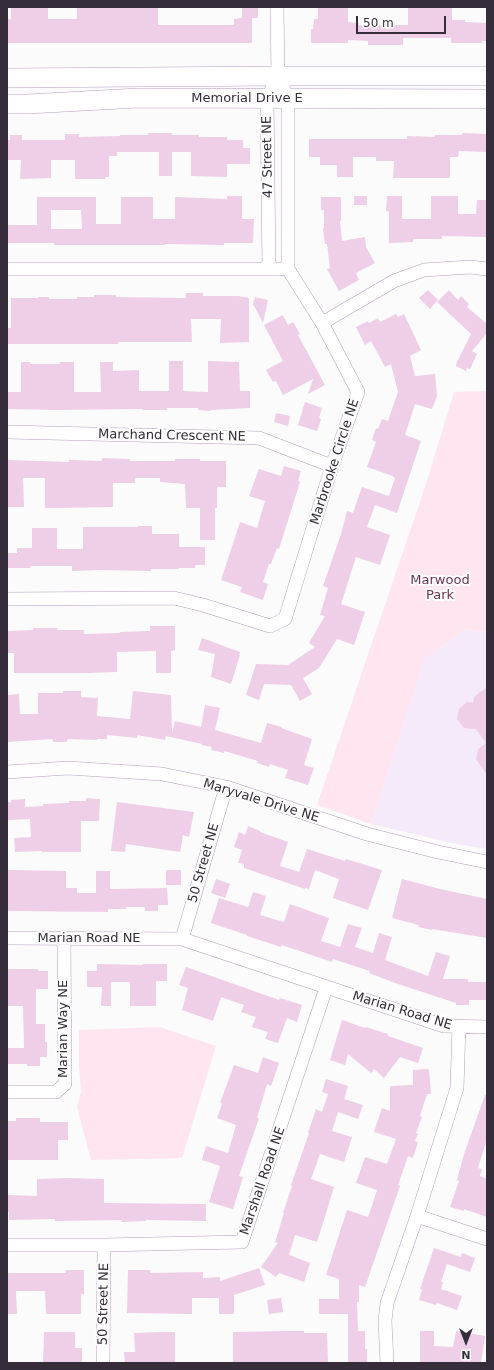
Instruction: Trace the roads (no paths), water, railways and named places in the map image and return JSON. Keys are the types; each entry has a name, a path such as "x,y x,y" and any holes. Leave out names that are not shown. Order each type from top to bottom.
{"main road":[{"name":"Memorial Drive E","path":"7,78 487,76"},
{"name":"Memorial Drive E","path":"7,104 138,98 487,99"}],"street":[{"path":"277,7 278,76"},
{"name":"47 Street NE","path":"278,76 288,99 288,269"},
{"name":"47 Street NE","path":"269,268 267,99 278,76"},
{"path":"322,324 394,281 424,270 470,267 487,269"},
{"path":"7,269 288,269"},
{"name":"Marbrooke Circle NE","path":"7,599 174,598 203,605 270,626 285,619 332,466 358,392 322,324 288,269"},
{"name":"Marchand Crescent NE","path":"7,432 258,438 332,466"},
{"name":"Maryvale Drive NE","path":"7,772 68,768 162,774 226,787 367,834 487,862"},
{"name":"50 Street NE","path":"182,939 226,787"},
{"name":"Marian Road NE","path":"7,938 182,939 444,1026 458,1027 457,1088 417,1216 387,1303 385,1321 387,1363"},
{"name":"Marian Way NE","path":"7,1092 56,1092 65,1084 64,938"},
{"name":"Marshall Road NE","path":"7,1245 104,1245 242,1242 326,988"},
{"path":"458,1027 487,1027"},
{"path":"417,1216 487,1239"},
{"name":"50 Street NE","path":"103,1363 104,1245"}],"park label":[{"name":"Marwood Park","path":"440,588"}]}
